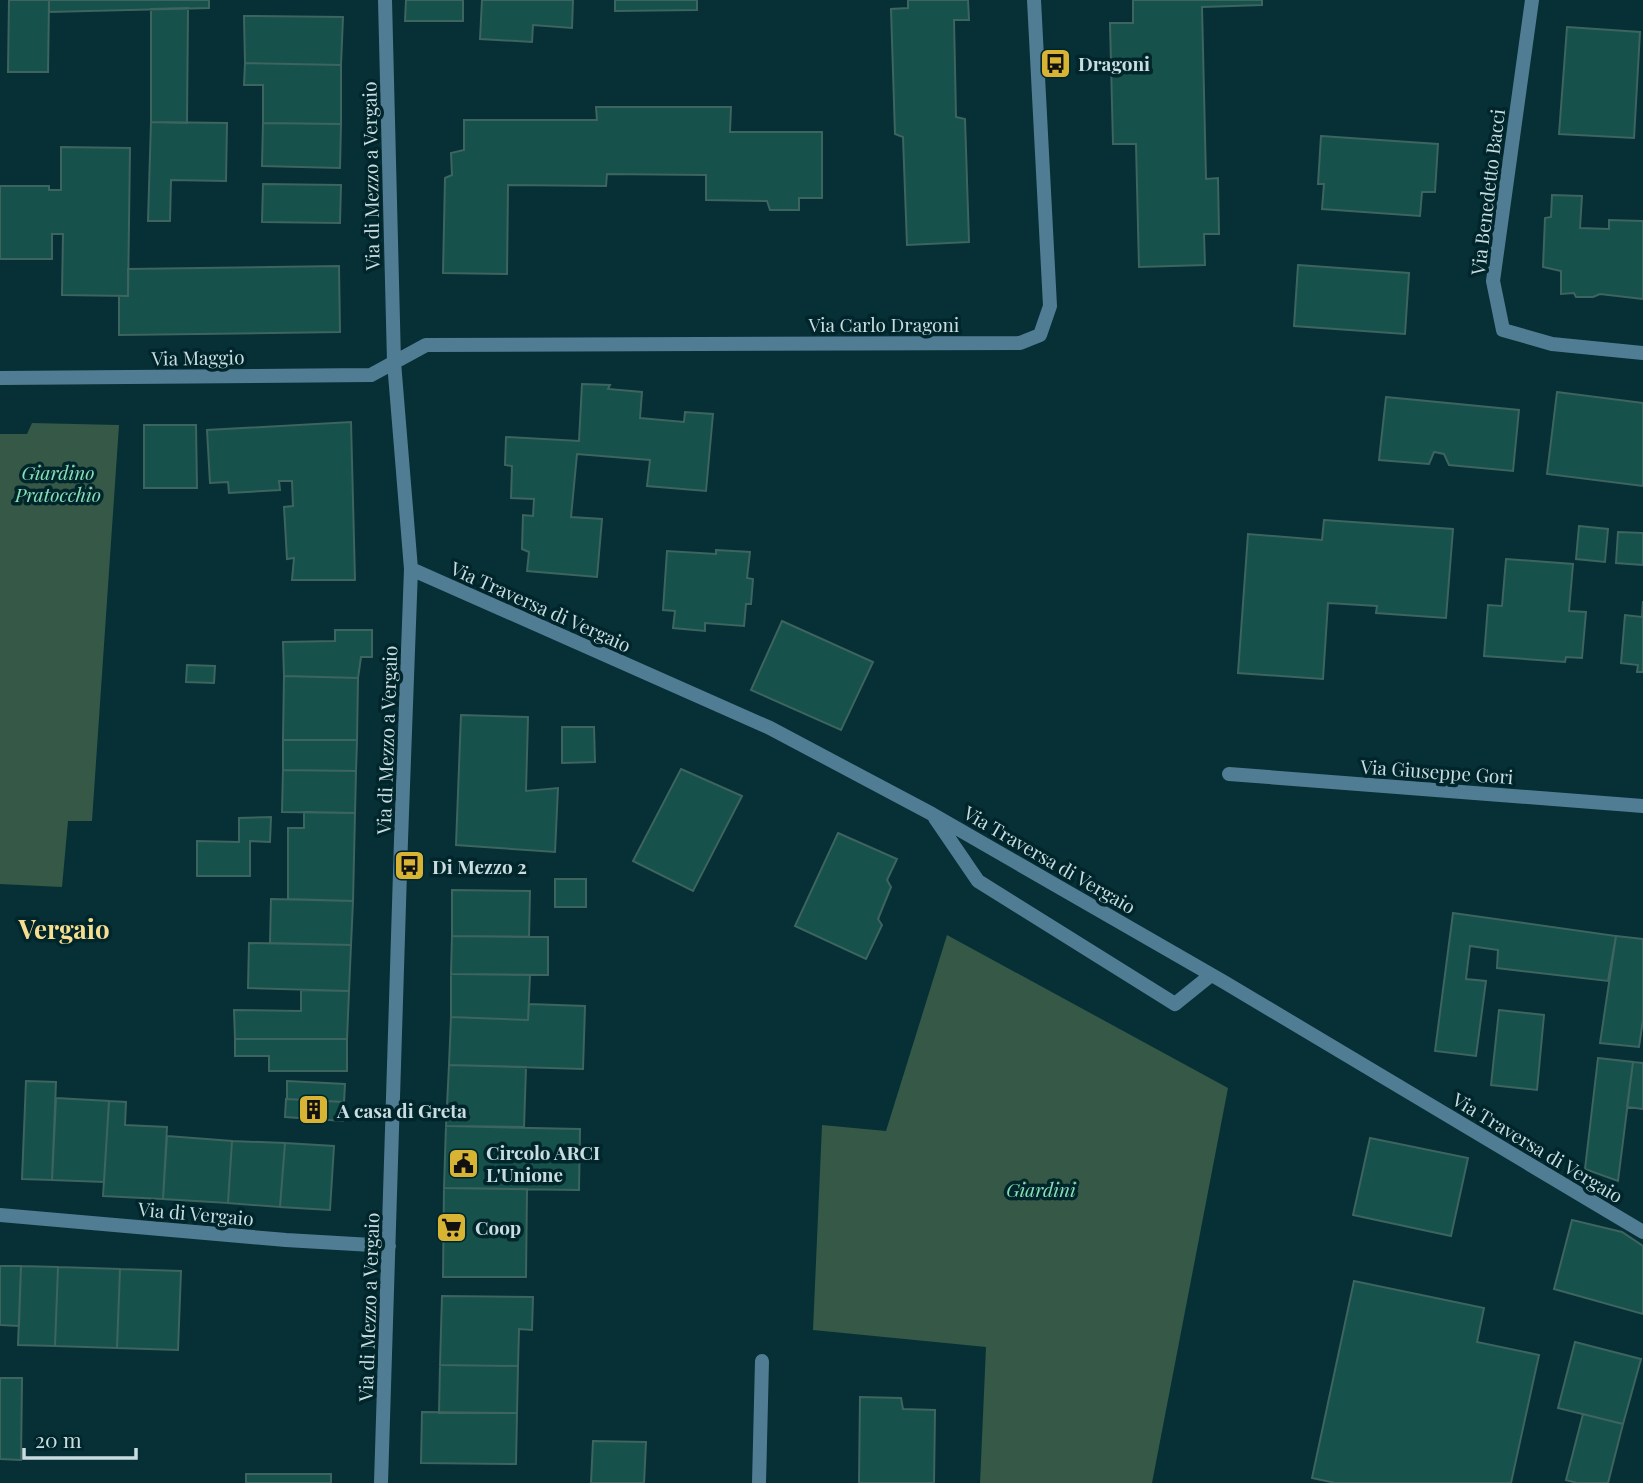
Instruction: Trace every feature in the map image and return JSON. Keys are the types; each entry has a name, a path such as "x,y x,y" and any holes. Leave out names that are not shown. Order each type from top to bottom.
{"street":[{"name":"Via di Mezzo a Vergaio","path":"381,1483 411,569 394,362 385,0"},
{"name":"Via Carlo Dragoni","path":"394,362 426,345 1020,343 1040,335 1050,306 1034,0"},
{"name":"Via Benedetto Bacci","path":"1532,0 1493,281 1503,330 1552,344 1643,353"},
{"name":"Via Maggio","path":"0,379 371,375 394,362"},
{"name":"Via Traversa di Vergaio","path":"411,569 770,728 932,814 1211,975 1643,1232"},
{"name":"Via Giuseppe Gori","path":"1229,774 1643,806"},
{"path":"932,814 978,881 1175,1004 1211,975"},
{"name":"Via di Vergaio","path":"0,1215 389,1247"},
{"path":"759,1483 762,1362"}],"green space":[{"name":"Giardino Pratocchio","path":"32,423 119,425 92,821 68,821 62,887 0,884 0,434 27,434"},
{"name":"Giardini","path":"947,935 1228,1088 1152,1483 980,1483 986,1347 813,1330 822,1125 886,1131"}],"building":[{"path":"9,0 49,0 48,72 8,72"},
{"path":"49,0 209,0 209,8 49,12"},
{"path":"406,0 463,0 463,21 405,21"},
{"path":"482,0 573,0 572,28 533,25 532,42 480,39"},
{"path":"615,0 697,0 697,10 615,11"},
{"path":"908,0 968,0 969,20 954,20 956,117 965,119 969,242 907,245 903,137 895,134 891,9 908,8"},
{"path":"1133,0 1262,0 1262,5 1202,7 1206,179 1218,178 1219,234 1204,234 1205,265 1139,267 1136,144 1113,144 1110,23 1133,23"},
{"path":"188,8 187,123 151,122 151,9"},
{"path":"244,16 343,17 341,65 245,63"},
{"path":"1567,27 1640,32 1634,138 1559,134"},
{"path":"245,63 341,65 341,124 263,123 263,85 244,85"},
{"path":"596,107 731,107 730,132 822,132 822,198 799,198 799,210 770,210 767,201 706,200 706,175 607,174 606,186 508,185 507,274 443,273 445,178 452,175 451,153 464,150 464,120 597,120"},
{"path":"151,122 227,123 226,181 171,180 170,221 148,221"},
{"path":"263,123 341,124 340,168 262,166"},
{"path":"1321,136 1438,144 1435,192 1422,192 1420,216 1322,209 1324,184 1318,184"},
{"path":"61,147 130,148 128,296 62,295 63,234 52,234 52,259 0,259 0,186 49,186 49,190 61,190"},
{"path":"263,184 341,185 340,223 262,222"},
{"path":"1552,195 1582,196 1580,228 1609,229 1609,220 1643,221 1643,299 1600,294 1593,297 1576,297 1574,293 1561,294 1561,271 1543,267 1545,218 1551,217"},
{"path":"1298,265 1409,273 1405,334 1294,326"},
{"path":"339,266 340,332 119,335 119,296 128,296 128,269"},
{"path":"582,384 610,385 608,389 642,392 640,418 684,422 685,412 713,414 706,491 647,486 650,460 577,454 571,517 602,519 597,577 527,571 529,552 522,549 523,515 533,516 534,499 511,498 512,466 505,465 506,437 579,441"},
{"path":"1557,392 1643,403 1643,486 1547,474"},
{"path":"1386,397 1519,410 1513,471 1449,465 1444,454 1434,452 1429,464 1379,460"},
{"path":"351,422 355,580 292,580 294,558 287,559 284,507 293,506 292,481 279,481 280,490 229,493 228,482 210,483 207,430"},
{"path":"144,425 196,425 197,488 144,488"},
{"path":"1324,520 1453,529 1446,618 1376,613 1377,606 1328,603 1323,679 1238,673 1248,534 1322,540"},
{"path":"1579,526 1608,529 1605,562 1576,559"},
{"path":"1618,532 1643,533 1643,565 1616,563"},
{"path":"716,550 750,552 747,578 753,579 751,604 746,604 744,626 705,623 705,631 673,628 675,611 663,610 667,551 716,554"},
{"path":"1506,559 1573,564 1569,611 1586,612 1582,658 1566,657 1565,662 1484,656 1488,605 1502,606"},
{"path":"1643,601 1643,672 1637,672 1638,665 1621,663 1625,615 1642,617"},
{"path":"782,621 873,662 841,730 751,690"},
{"path":"335,630 372,630 372,657 361,657 358,678 284,676 283,642 335,641"},
{"path":"187,665 215,666 214,683 186,682"},
{"path":"284,676 358,678 357,740 283,740"},
{"path":"461,715 528,717 526,791 558,788 555,852 456,845"},
{"path":"562,727 594,727 595,762 562,763"},
{"path":"283,740 357,740 356,771 283,770"},
{"path":"681,769 742,796 693,891 633,861"},
{"path":"283,770 356,771 355,813 282,812"},
{"path":"304,812 355,813 353,901 288,899 288,828 304,828"},
{"path":"271,817 270,842 250,841 250,876 197,876 197,841 239,842 239,818"},
{"path":"838,833 897,859 887,880 891,887 878,919 882,925 866,959 795,926"},
{"path":"555,879 586,879 586,907 555,907"},
{"path":"452,890 530,891 529,937 452,936"},
{"path":"271,899 353,901 351,945 270,943"},
{"path":"1453,913 1616,936 1608,981 1497,968 1498,950 1470,946 1466,979 1486,981 1476,1056 1435,1051"},
{"path":"452,936 548,937 548,975 451,974"},
{"path":"1616,936 1643,939 1643,1020 1639,1047 1600,1043"},
{"path":"249,943 351,945 349,991 248,988"},
{"path":"451,974 530,975 528,1020 451,1017"},
{"path":"301,990 349,991 347,1039 235,1039 234,1010 301,1011"},
{"path":"529,1004 585,1006 583,1069 449,1065 451,1017 528,1020"},
{"path":"1499,1010 1544,1015 1537,1090 1491,1085"},
{"path":"235,1039 347,1039 347,1071 269,1071 269,1056 235,1056"},
{"path":"1598,1058 1633,1062 1618,1181 1585,1169"},
{"path":"1633,1062 1643,1063 1643,1109 1627,1107"},
{"path":"449,1065 526,1067 524,1127 446,1126"},
{"path":"26,1081 56,1082 52,1180 22,1179"},
{"path":"287,1081 345,1084 344,1102 287,1099"},
{"path":"56,1098 109,1101 104,1182 52,1180"},
{"name":"A casa di Greta","path":"286,1099 344,1102 343,1121 285,1117"},
{"path":"109,1101 126,1102 125,1125 167,1127 163,1199 103,1196"},
{"path":"446,1126 580,1129 579,1190 444,1188"},
{"path":"167,1136 232,1141 228,1203 163,1199"},
{"path":"1370,1138 1468,1158 1451,1236 1353,1215"},
{"path":"232,1141 285,1143 280,1207 228,1203"},
{"path":"285,1143 334,1146 330,1210 280,1207"},
{"path":"444,1188 527,1189 526,1277 443,1277"},
{"path":"1572,1220 1622,1232 1643,1246 1643,1314 1554,1289"},
{"path":"0,1266 21,1266 19,1326 0,1325"},
{"path":"21,1266 58,1267 55,1346 18,1345"},
{"path":"58,1267 120,1269 117,1348 55,1346"},
{"path":"120,1269 181,1271 178,1350 117,1348"},
{"path":"1354,1281 1484,1308 1477,1342 1539,1355 1511,1483 1335,1483 1312,1478"},
{"path":"442,1296 533,1297 532,1330 519,1329 518,1366 440,1365"},
{"path":"1575,1342 1641,1359 1623,1424 1558,1408"},
{"path":"440,1365 518,1366 517,1413 439,1413"},
{"path":"0,1378 22,1378 21,1460 0,1459"},
{"path":"860,1397 901,1398 903,1409 935,1410 934,1483 859,1483"},
{"path":"422,1412 517,1413 516,1464 421,1463"},
{"path":"1583,1414 1623,1424 1608,1483 1577,1483 1566,1480"},
{"path":"593,1441 646,1442 644,1483 591,1483"},
{"path":"246,1474 331,1474 331,1483 246,1483"}],"place":[{"name":"Dragoni","path":"1055,63"},
{"name":"Di Mezzo 2","path":"409,866"},
{"name":"A casa di Greta","path":"314,1110"},
{"name":"Circolo ARCI L'Unione","path":"463,1163"},
{"name":"Coop","path":"452,1227"}],"district":[{"name":"Vergaio","path":"64,928"}]}
